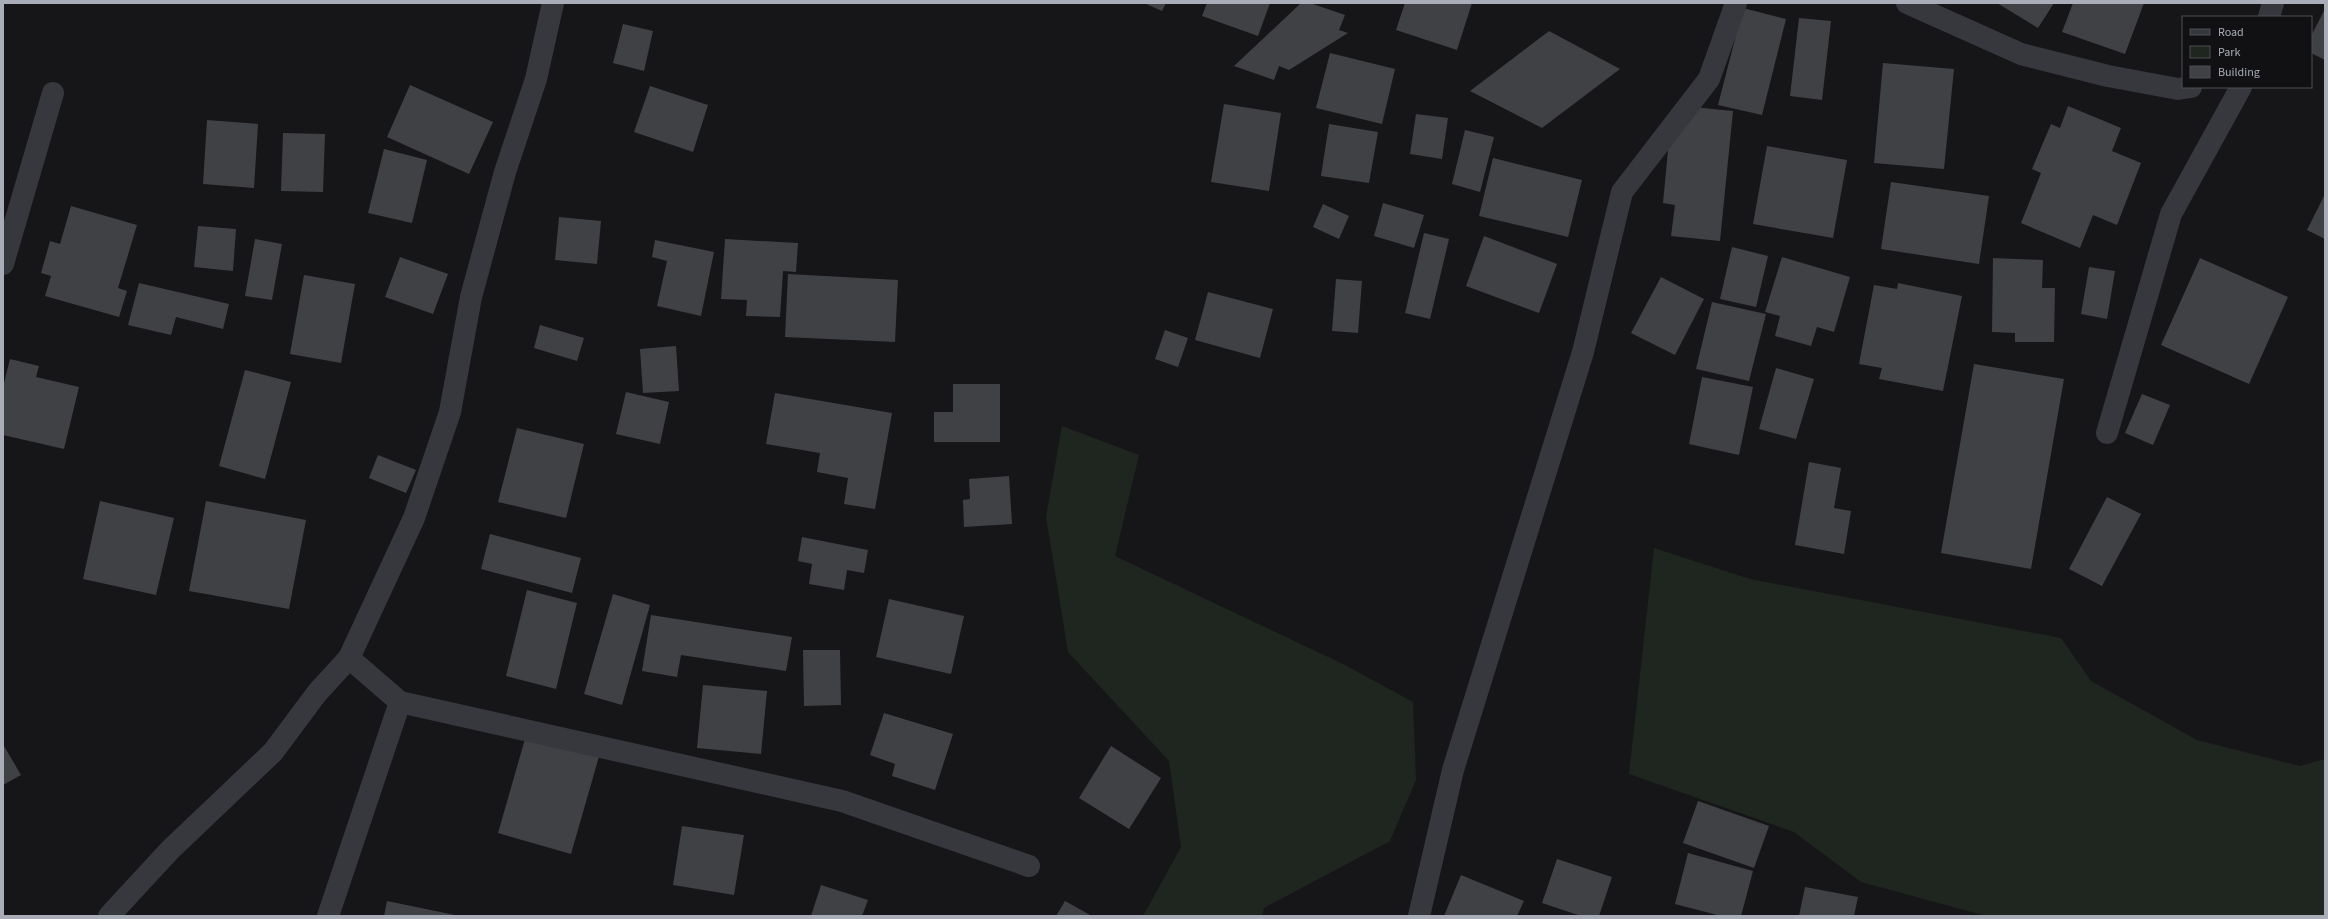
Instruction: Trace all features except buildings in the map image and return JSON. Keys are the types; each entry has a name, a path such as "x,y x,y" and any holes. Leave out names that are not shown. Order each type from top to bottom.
{"street":[{"path":"109,916 170,850 273,752 317,693 349,658 414,518 450,412 471,297 505,172 536,79 554,3"},
{"path":"1419,916 1453,770 1583,352 1622,192 1709,79 1736,3"},
{"path":"1907,3 2021,54 2108,76 2178,89 2184,88"},
{"path":"2269,16 2273,3"},
{"path":"2107,433 2171,214 2240,88"},
{"path":"3,264 53,93"},
{"path":"349,658 400,702 842,801 1029,866"},
{"path":"328,916 400,702"}],"green space":[{"path":"1062,426 1139,455 1115,556 1345,665 1413,702 1416,780 1390,841 1264,908 1262,916 1143,916 1181,847 1169,761 1068,652 1046,517"},
{"path":"1654,548 1750,579 2061,638 2091,681 2197,740 2300,766 2325,759 2325,916 1986,916 1861,882 1794,832 1629,774"}]}
